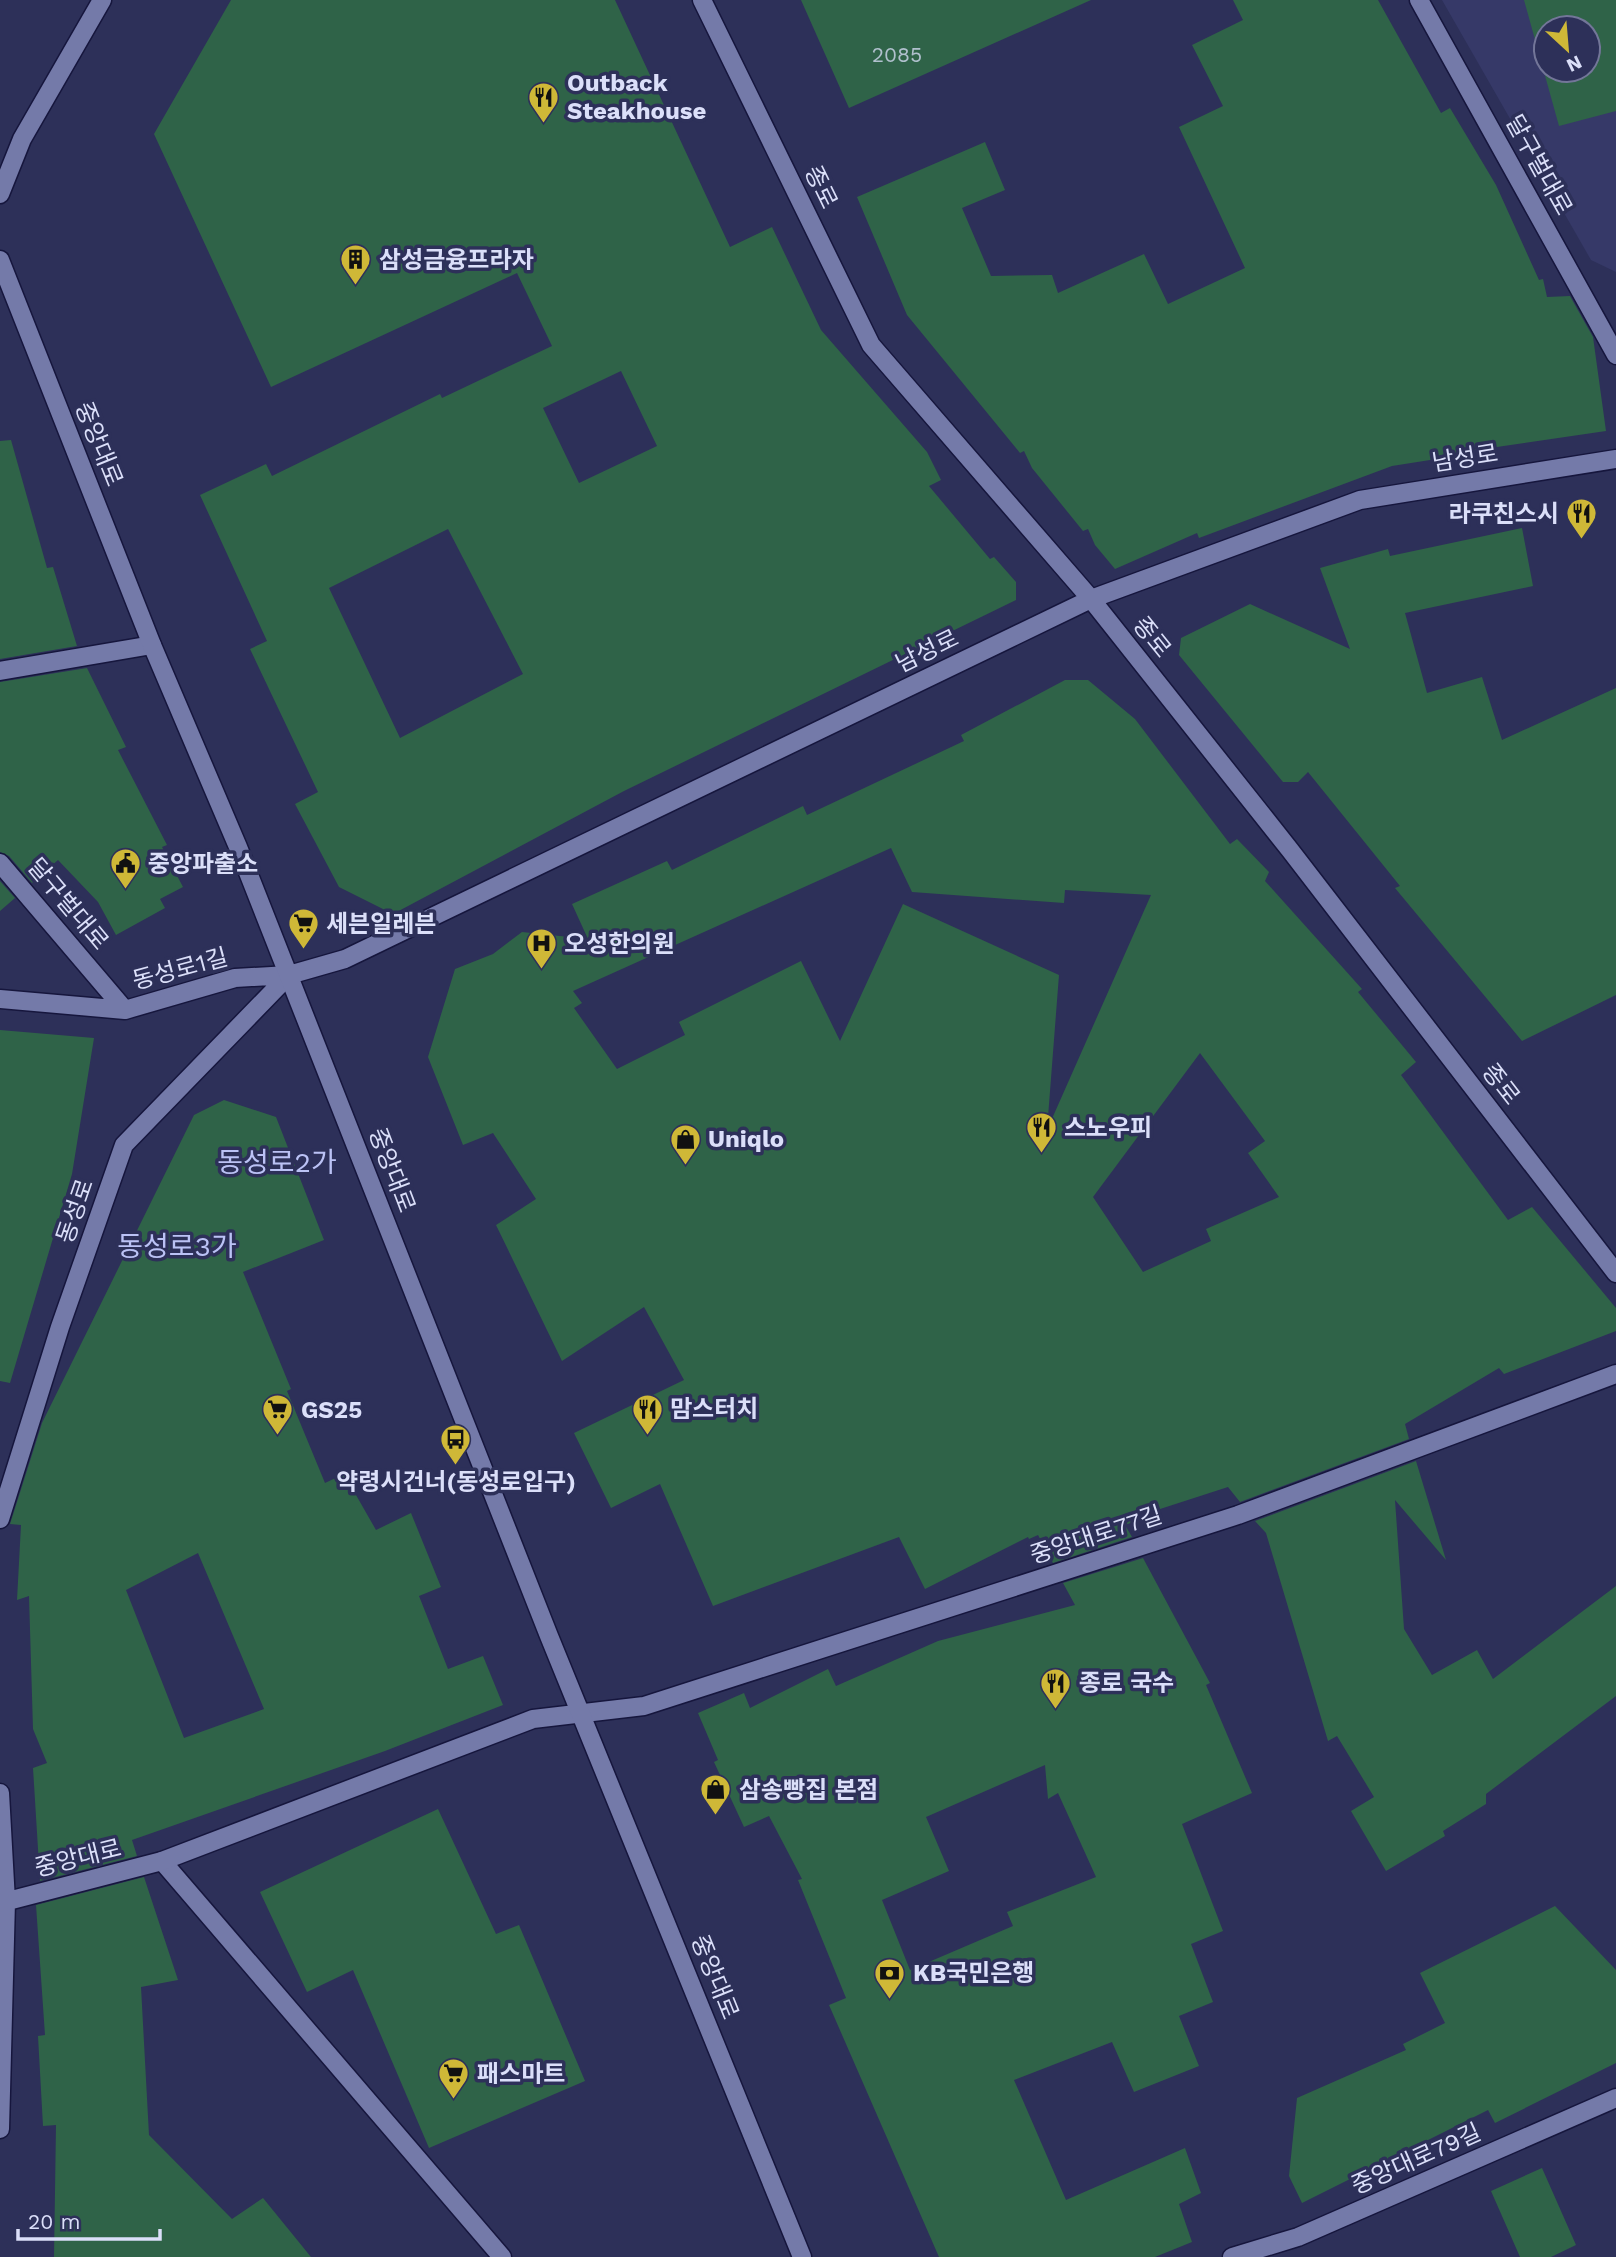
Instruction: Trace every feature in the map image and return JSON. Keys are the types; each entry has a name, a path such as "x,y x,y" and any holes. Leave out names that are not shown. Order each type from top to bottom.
{"street":[{"path":"0,194 22,139 102,0"},
{"name":"종로","path":"702,0 871,345 1091,599 1290,850 1616,1273"},
{"name":"달구벌대로","path":"1419,0 1616,355"},
{"name":"중앙대로","path":"0,260 152,645 289,975 802,2257"},
{"name":"남성로","path":"289,975 345,959 1091,599 1360,500 1616,459"},
{"path":"0,671 152,645"},
{"name":"달구벌대로","path":"0,863 125,1010"},
{"name":"동성로1길","path":"0,999 125,1010 235,978 289,975"},
{"name":"동성로","path":"0,1519 60,1327 124,1145 289,975"},
{"name":"중앙대로77길","path":"583,1715 644,1706 1238,1515 1616,1374"},
{"name":"중앙대로","path":"3,1902 162,1861 533,1719 583,1715"},
{"path":"0,1793 3,1902 0,2129"},
{"path":"162,1861 502,2257"},
{"name":"중앙대로79길","path":"1232,2257 1298,2237 1616,2098"}],"shaded area":[{"path":"1442,0 1616,0 1616,272 1591,260"}],"building":[{"path":"231,0 615,0 730,247 772,227 821,330 927,452 941,480 929,486 990,559 994,557 1016,582 1016,600 624,791 393,914 339,887 295,804 318,792 250,649 267,641 200,495 266,464 272,476 440,394 442,398 552,346 517,273 271,387 154,134","holes":["621,371 657,446 579,483 543,408","448,529 523,674 400,738 329,588"]},
{"path":"801,0 1091,0 849,108"},
{"path":"1233,0 1378,0 1441,113 1450,108 1496,185 1539,280 1543,279 1547,297 1570,296 1593,337 1606,431 1449,454 1449,457 1392,466 1199,538 1197,533 1115,569 1095,545 1088,529 1083,531 1032,468 1024,451 1020,453 907,315 857,197 985,142 1005,190 962,208 991,276 1052,275 1058,293 1144,254 1168,304 1245,268 1179,127 1223,106 1192,45 1243,20"},
{"path":"1524,0 1616,0 1616,111 1559,126 1547,84 1602,84 1602,14 1532,14 1532,29"},
{"path":"11,440 47,568 53,567 77,646 0,659 0,441"},
{"path":"1522,528 1533,586 1405,613 1427,693 1482,677 1502,740 1616,688 1616,995 1522,1041 1395,888 1400,886 1308,772 1298,782 1283,782 1179,655 1181,638 1250,604 1350,649 1320,568 1388,549 1390,556"},
{"path":"87,668 126,747 118,750 167,845 162,847 183,887 160,899 165,908 116,935 98,902 58,860 32,883 9,856 0,852 0,682"},
{"path":"1065,680 1088,680 1135,719 1230,844 1237,839 1269,872 1265,881 1362,989 1358,992 1416,1062 1401,1075 1508,1220 1532,1207 1616,1308 1616,1331 1504,1374 1499,1368 1405,1424 1409,1439 1240,1502 1228,1487 1157,1510 1158,1513 1125,1525 1132,1537 1053,1563 1038,1535 1029,1539 1028,1537 925,1589 899,1537 713,1606 660,1484 611,1508 574,1433 684,1380 644,1307 562,1361 496,1225 536,1199 493,1133 463,1145 428,1057 455,969 493,954 522,932 588,939 572,904 667,861 672,870 803,806 807,815 964,741 961,735","holes":["891,848 912,892 1064,903 1065,890 1151,895 1047,1130 1059,975 903,904 840,1041 801,961 679,1022 685,1035 617,1069 574,1008 582,1003 573,991","1200,1053 1265,1141 1248,1153 1279,1197 1206,1229 1211,1241 1143,1272 1093,1197"]},
{"path":"0,881 15,898 0,911"},
{"path":"0,1030 94,1038 72,1174 10,1383 0,1381"},
{"path":"224,1100 276,1117 324,1240 243,1272 291,1389 287,1391 325,1483 344,1474 376,1530 411,1513 441,1587 419,1596 448,1669 483,1656 503,1705 385,1751 132,1840 137,1856 40,1881 33,1768 47,1763 33,1729 29,1596 17,1600 21,1525 10,1524 42,1423 194,1115","holes":["198,1553 264,1709 184,1738 126,1590"]},
{"path":"1416,1461 1446,1560 1395,1500 1404,1629 1432,1675 1477,1650 1493,1679 1616,1586 1616,1696 1486,1794 1486,1804 1443,1831 1445,1836 1386,1871 1351,1811 1374,1797 1337,1736 1328,1741 1266,1533 1255,1521"},
{"path":"1143,1558 1210,1683 1206,1685 1252,1793 1182,1824 1223,1931 1191,1944 1213,2002 1179,2016 1199,2066 1134,2092 1112,2042 1014,2080 1066,2200 1185,2148 1201,2193 1179,2204 1192,2242 1155,2257 939,2257 829,2005 846,1998 798,1880 802,1879 769,1816 744,1827 714,1762 718,1760 698,1713 744,1693 750,1708 828,1669 836,1686 938,1641 1075,1605 1063,1583","holes":["1045,1765 1048,1799 1058,1793 1096,1877 1007,1912 1013,1926 910,1970 882,1900 949,1871 926,1817"]},
{"path":"438,1809 496,1934 519,1925 585,2081 429,2148 353,1970 307,1992 260,1892"},
{"path":"144,1877 178,1980 141,1987 149,2135 232,2219 263,2198 311,2257 54,2257 56,2125 43,2126 38,2036 45,2035 36,1905"},
{"path":"1555,1906 1616,1970 1616,2063 1495,2123 1488,2110 1302,2203 1289,2176 1297,2098 1406,2050 1403,2044 1445,2023 1420,1973"},
{"path":"1542,2168 1576,2245 1551,2257 1520,2257 1491,2191"}],"place":[{"name":"Outback Steakhouse","path":"544,124"},
{"name":"삼성금융프라자","path":"356,287"},
{"name":"라쿠친스시","path":"1582,541"},
{"name":"중앙파출소","path":"125,891"},
{"name":"세븐일레븐","path":"303,951"},
{"name":"오성한의원","path":"541,971"},
{"name":"스노우피","path":"1041,1155"},
{"name":"Uniqlo","path":"685,1166"},
{"name":"맘스터치","path":"647,1436"},
{"name":"GS25","path":"278,1437"},
{"name":"약령시건너(동성로입구)","path":"456,1467"},
{"name":"종로 국수","path":"1056,1710"},
{"name":"삼송빵집 본점","path":"716,1817"},
{"name":"KB국민은행","path":"890,2000"},
{"name":"패스마트","path":"454,2101"}],"district":[{"name":"동성로2가","path":"277,1162"},
{"name":"동성로3가","path":"177,1246"}]}
